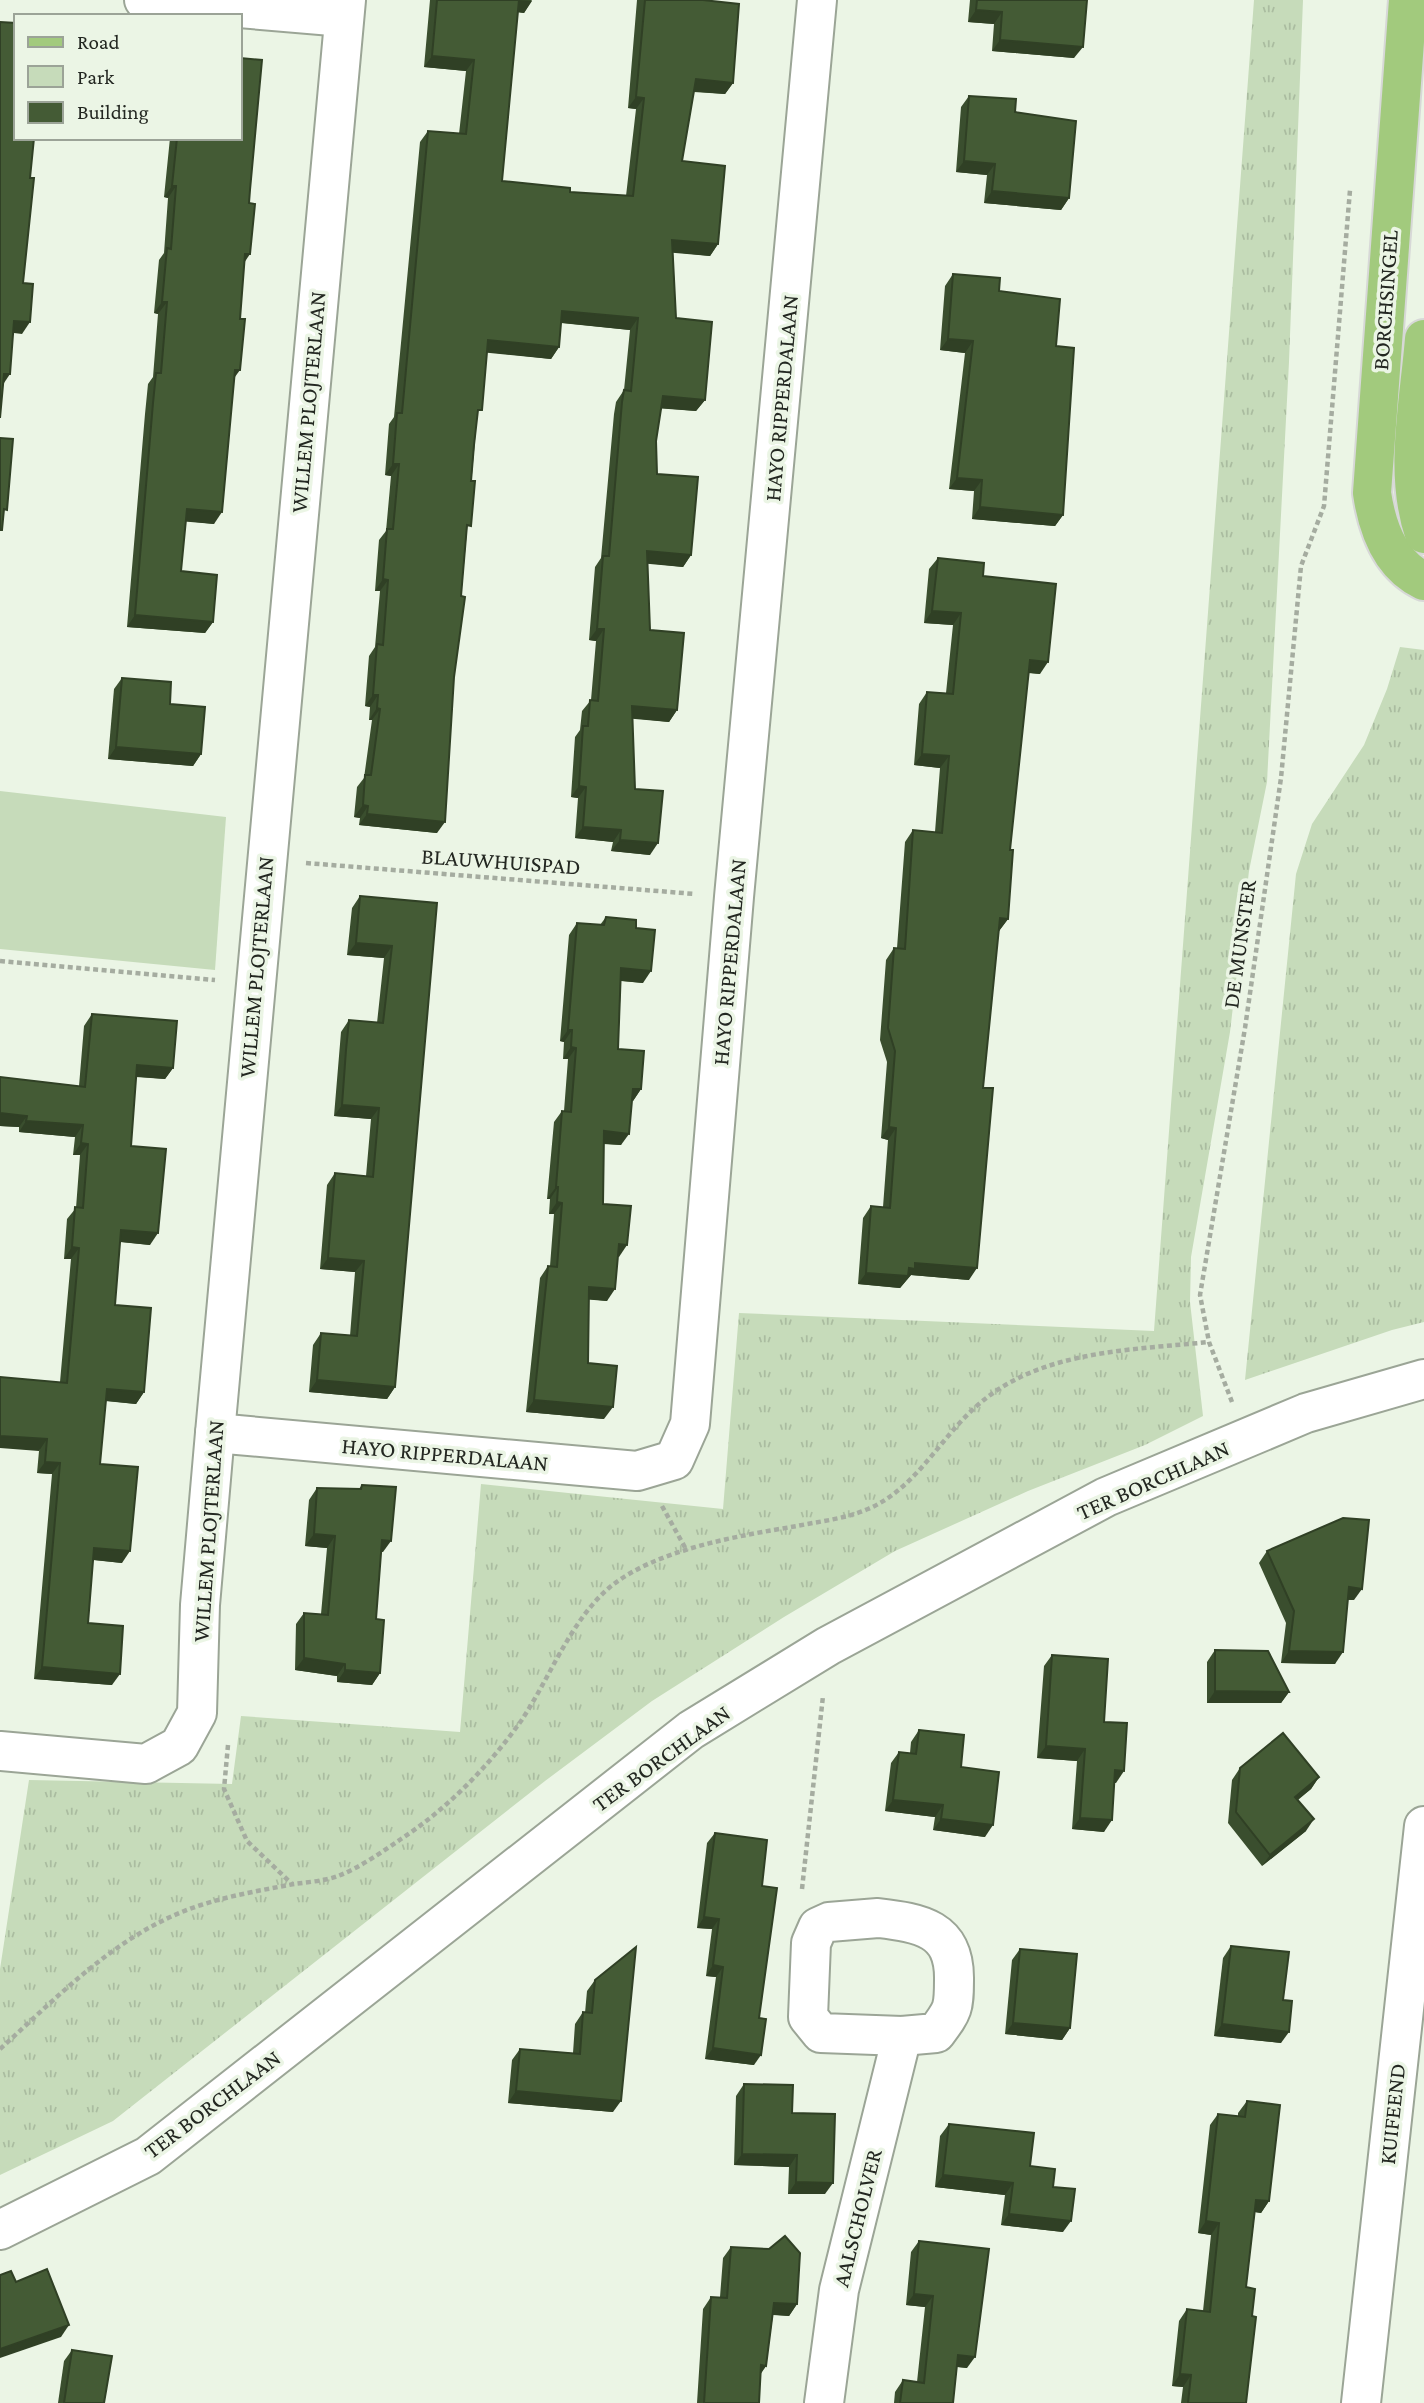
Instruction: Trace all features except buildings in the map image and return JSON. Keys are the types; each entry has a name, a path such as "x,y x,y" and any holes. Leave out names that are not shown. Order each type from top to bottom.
{"main road":[{"name":"BORCHSINGEL","path":"1408,0 1372,493 1376,519 1391,553 1424,581"},
{"name":"BORCHSINGEL","path":"1424,339 1413,480 1415,509 1424,534"}],"street":[{"path":"144,0 345,8"},
{"name":"HAYO RIPPERDALAAN","path":"215,1433 637,1471 674,1460 690,1424 734,897 817,0"},
{"name":"WILLEM PLOJTERLAAN","path":"0,1751 146,1764 179,1746 197,1713 200,1605 345,8"},
{"name":"TER BORCHLAAN","path":"0,2230 148,2156 691,1730 828,1646 1106,1497 1306,1413 1424,1379"},
{"name":"KUIFEEND","path":"1361,2403 1424,1826"},
{"path":"878,1918 915,1923 943,1938 955,1958 954,2008 936,2034 902,2036 821,2033 808,2017 811,1942 818,1927 829,1922 878,1918"},
{"name":"AALSCHOLVER","path":"824,2403 839,2290 902,2036"}],"path":[{"name":"BORCHSINGEL","path":"1330,450 1351,177"},
{"name":"DE MUNSTER","path":"1246,1439 1209,1342 1200,1295 1245,1028 1281,778 1301,566 1324,506 1330,450"},
{"name":"BLAUWHUISPAD","path":"266,860 734,897"},
{"path":"0,961 255,983"},
{"path":"0,2049 107,1952 151,1927 198,1906 337,1876 403,1838 451,1800 490,1760 521,1720 594,1602 632,1571 719,1541 843,1517 883,1502 918,1474 977,1405 1007,1383 1041,1368 1118,1352 1209,1342"},
{"path":"637,1471 687,1551"},
{"path":"818,1927 801,1905 828,1646"},
{"path":"228,1737 224,1789 247,1841 292,1884"}],"green space":[{"path":"1254,0 1303,0 1289,362 1267,782 1249,871 1230,1032 1191,1257 1190,1302 1203,1416 1145,1445 1028,1491 895,1551 784,1617 652,1701 545,1781 113,2121 0,2175 0,1969 29,1780 232,1784 241,1716 460,1732 481,1484 723,1509 739,1313 1154,1331"},
{"path":"1400,647 1424,650 1424,1322 1392,1330 1245,1380 1296,874 1312,824 1364,745 1387,689"},
{"path":"0,791 226,817 215,970 0,949"}]}
